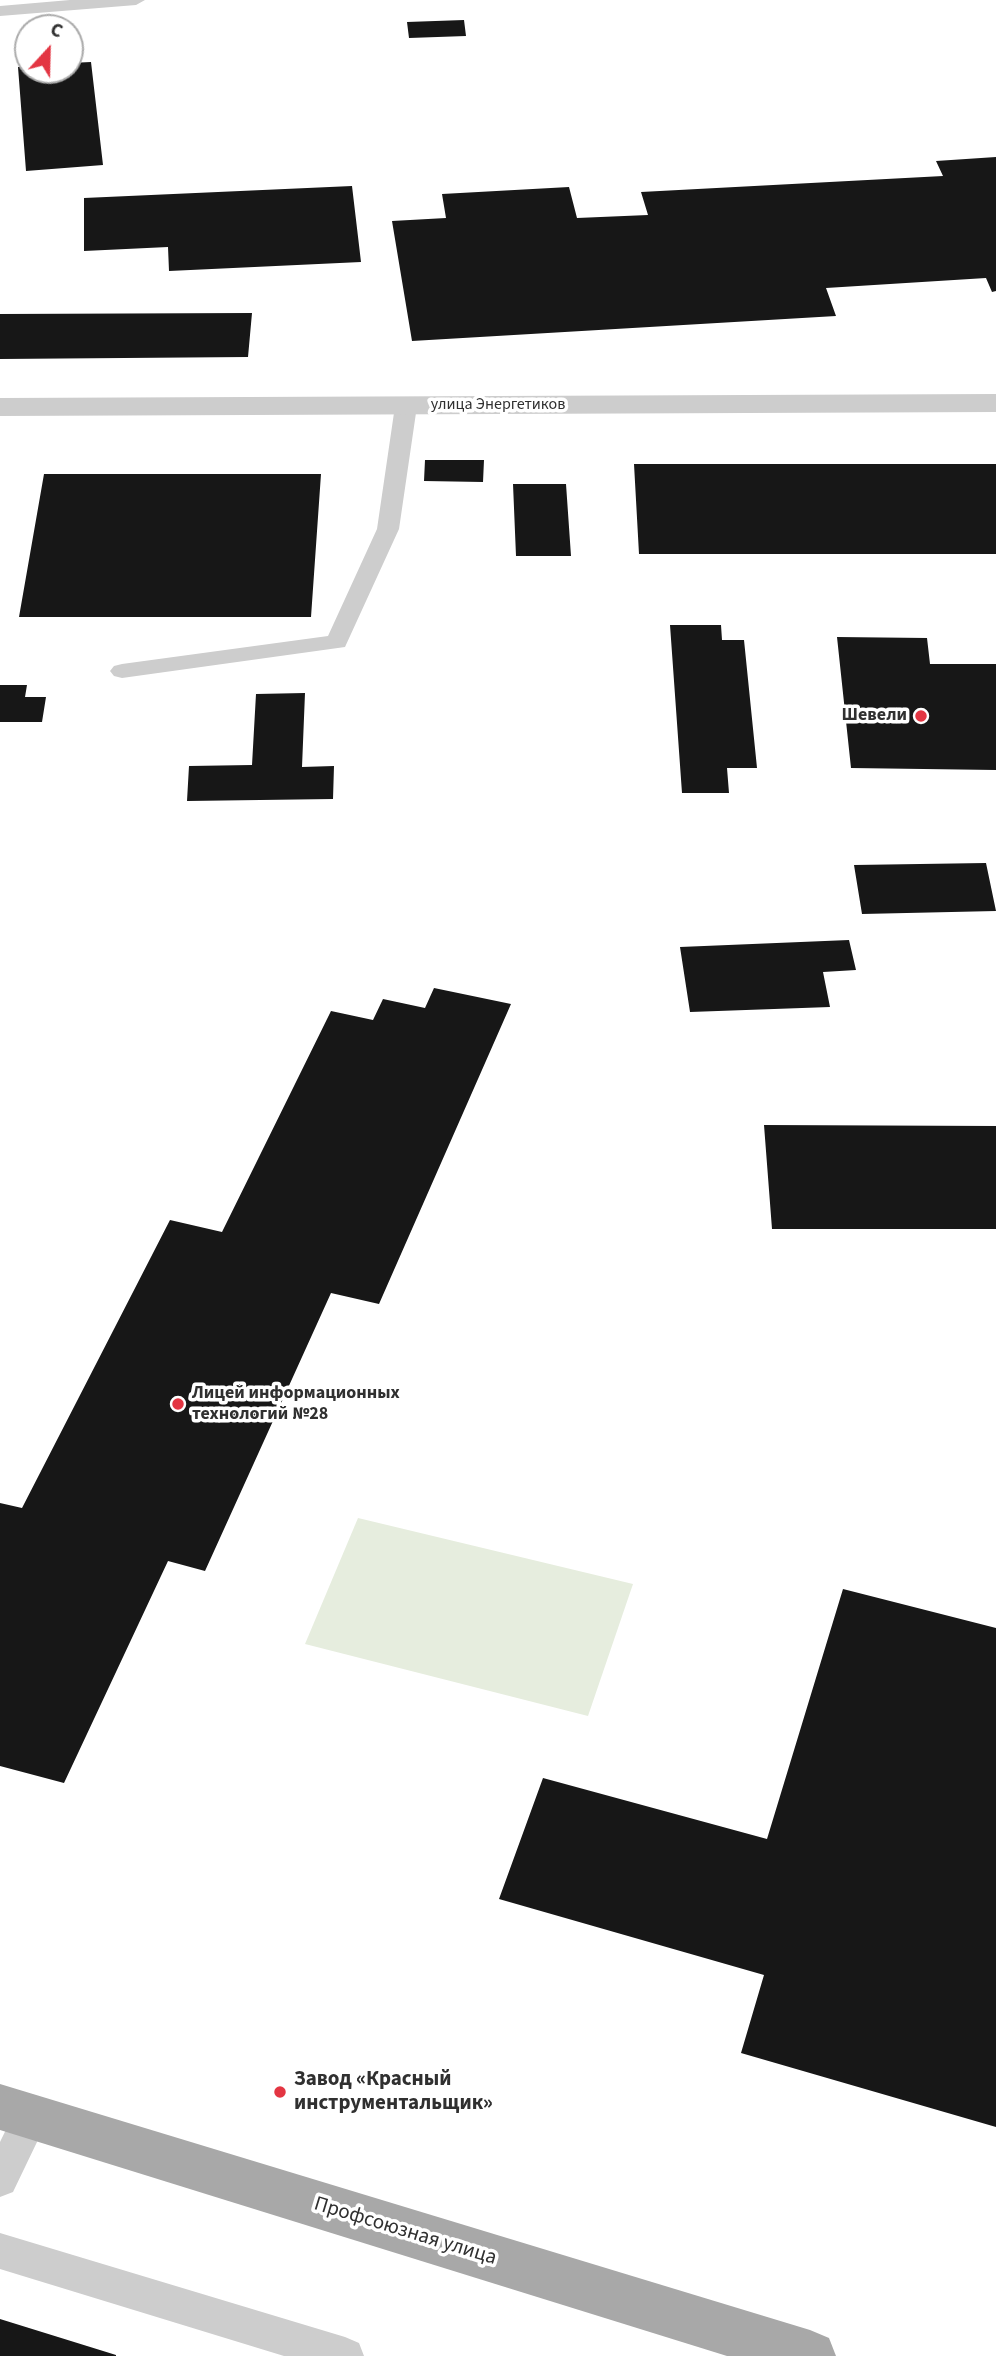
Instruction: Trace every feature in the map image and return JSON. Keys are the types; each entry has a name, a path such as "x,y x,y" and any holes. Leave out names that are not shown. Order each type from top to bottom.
{"main road":[{"name":"Профсоюзная улица","path":"15,2112 810,2356"}],"street":[{"name":"улица Энергетиков","path":"0,407 996,404"}],"lane":[{"path":"0,11 136,0"},
{"path":"122,671 337,642 388,529 406,406"},
{"path":"0,2180 15,2112"},
{"path":"0,2251 345,2356"}],"green space":[{"path":"358,1518 633,1584 588,1716 305,1644"}],"building":[{"path":"464,20 466,36 409,38 407,22"},
{"path":"84,62 91,62 103,165 26,171 19,84 84,84"},
{"path":"996,157 996,291 992,292 986,278 826,288 836,316 412,341 392,221 446,218 442,194 569,187 577,218 648,215 641,192 943,176 936,161"},
{"path":"352,186 361,262 169,271 168,247 84,251 84,198"},
{"path":"252,313 248,357 0,359 0,314"},
{"path":"425,460 484,460 483,482 424,481"},
{"path":"634,464 996,464 996,554 639,554"},
{"path":"44,474 321,474 311,617 19,617"},
{"path":"513,484 566,484 571,556 516,556"},
{"path":"670,625 721,625 722,640 744,640 757,768 727,768 729,793 682,793"},
{"name":"Шевели","path":"837,637 927,638 930,664 996,664 996,770 851,768"},
{"path":"0,685 27,685 25,697 46,697 42,722 0,722"},
{"path":"305,693 302,767 334,766 333,799 187,801 189,766 252,765 256,694"},
{"path":"986,863 996,911 862,914 854,865"},
{"path":"849,940 856,970 823,972 830,1007 690,1012 680,947"},
{"name":"Лицей информационных технологий №28","path":"434,988 511,1004 379,1304 331,1293 205,1571 168,1561 64,1783 0,1766 0,1503 22,1508 170,1220 222,1232 331,1011 373,1020 383,999 425,1008"},
{"path":"764,1125 996,1126 996,1229 772,1229"},
{"path":"843,1589 996,1628 996,2127 741,2053 764,1975 499,1899 543,1778 767,1839"},
{"path":"0,2319 116,2355 116,2356 0,2356"}],"place":[{"name":"Шевели","path":"921,716"},
{"name":"Лицей информационных технологий №28","path":"178,1404"},
{"name":"Завод «Красный инструментальщик»","path":"280,2092"}]}
